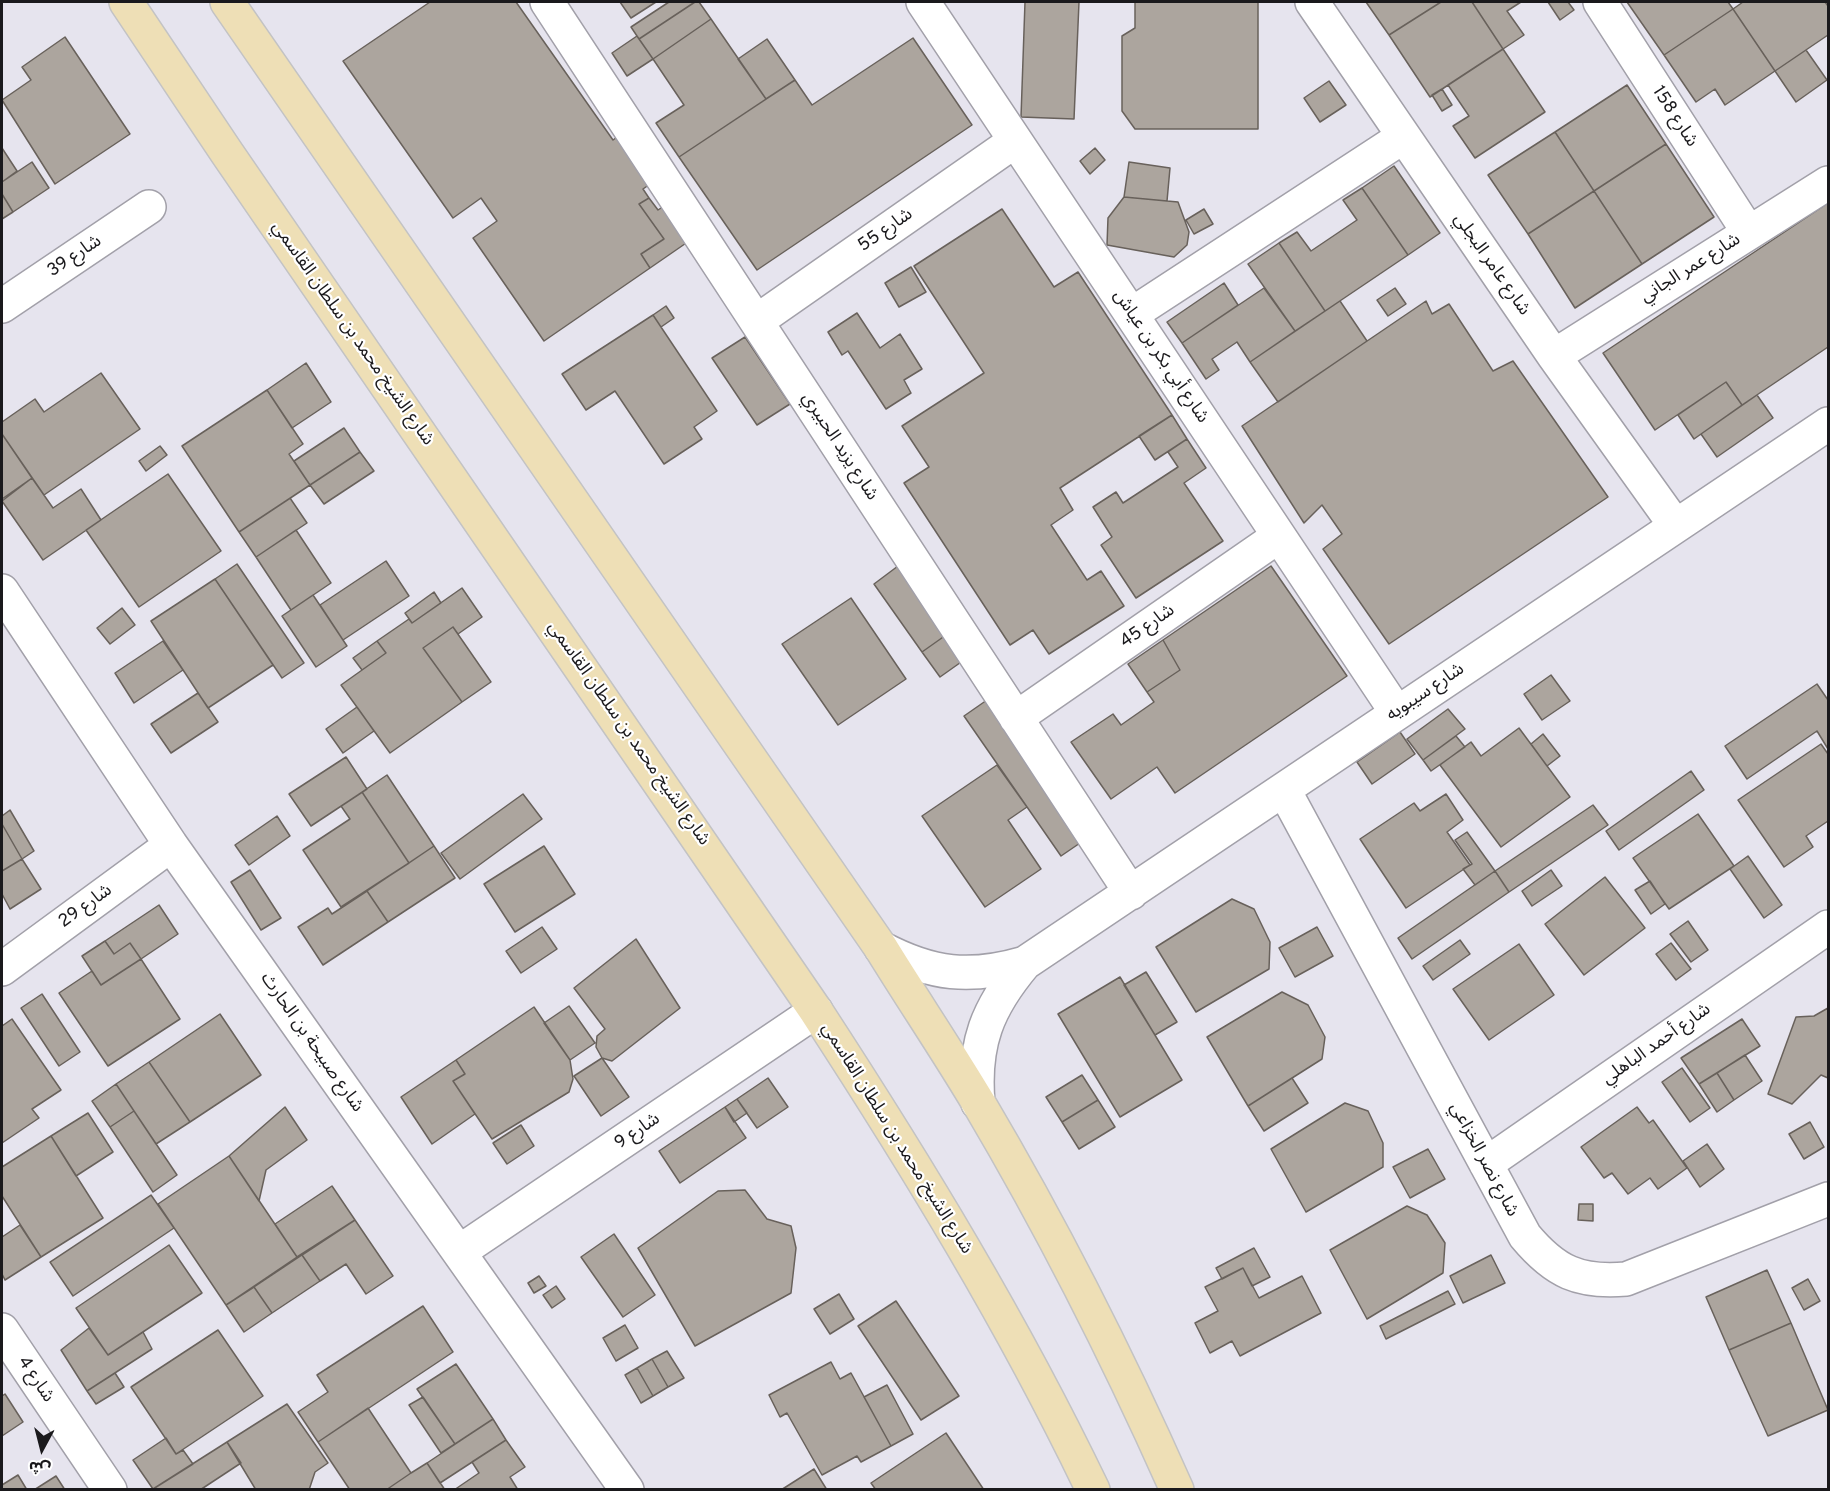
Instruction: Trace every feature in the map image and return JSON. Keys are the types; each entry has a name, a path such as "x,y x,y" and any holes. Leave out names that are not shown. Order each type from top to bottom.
{"main road":[{"name":"شارع الشيخ محمد بن سلطان القاسمي","path":"126,2 227,153 816,1011 906,1150 986,1285 1061,1423 1093,1490"},
{"path":"227,2 881,948 978,1103 1103,1333 1177,1490"}],"street":[{"name":"شارع يزيد الحبيري","path":"547,2 1131,893"},
{"name":"شارع أبي بكر بن عياش","path":"923,2 1397,713"},
{"name":"شارع عامر البجلي","path":"1312,2 1554,356 1675,525"},
{"name":"شارع 158","path":"1600,2 1749,233"},
{"path":"1132,314 1403,137"},
{"name":"شارع 55","path":"757,321 1015,141"},
{"name":"شارع عمر الجاني","path":"1554,356 1828,183"},
{"name":"شارع 39","path":"2,306 149,207"},
{"name":"شارع سيبويه","path":"978,1103 976,1073 980,1042 990,1013 1005,987 1025,963 1828,424"},
{"name":"شارع 45","path":"1016,718 1279,536"},
{"name":"شارع صبيحة بن الحارث","path":"2,591 171,845 627,1490"},
{"name":"شارع نصر الخزاعي","path":"1284,790 1525,1236 1539,1254 1558,1269 1580,1277 1602,1281 1626,1279 1828,1199"},
{"name":"شارع 29","path":"2,969 171,845"},
{"name":"شارع أحمد الباهلي","path":"1485,1164 1828,927"},
{"name":"شارع سيبويه","path":"881,948 908,962 936,971 966,974 996,971 1025,963"},
{"name":"شارع 9","path":"459,1252 816,1011"},
{"name":"شارع 4","path":"2,1330 110,1490"}],"building":[{"path":"430,2 516,2 613,140 620,135 653,182 643,189 649,198 639,204 664,239 641,254 650,268 544,341 473,238 497,221 481,198 453,218 343,61"},
{"path":"620,2 656,2 631,18"},
{"path":"669,2 695,2 639,39 631,27"},
{"path":"695,2 699,2 711,19 653,59 639,39"},
{"path":"1025,2 1079,2 1074,119 1021,117"},
{"path":"1135,2 1258,2 1258,129 1135,129 1122,111 1122,36 1135,28"},
{"path":"1366,2 1441,2 1389,35"},
{"path":"1441,2 1472,2 1503,49 1430,97 1389,35"},
{"path":"1472,2 1521,2 1507,11 1524,35 1503,49"},
{"path":"1548,2 1568,2 1574,10 1560,20"},
{"path":"1627,2 1728,2 1733,9 1664,55"},
{"path":"1743,2 1825,2 1828,6 1828,35 1775,71 1733,9"},
{"path":"1733,9 1775,71 1725,105 1715,89 1696,102 1664,55"},
{"path":"711,19 766,99 679,157 656,123 684,105 653,59"},
{"path":"637,36 653,59 627,76 612,53"},
{"path":"65,37 130,134 55,184 2,100 31,80 22,67"},
{"path":"913,38 972,125 757,270 679,157 795,80 812,105"},
{"path":"767,39 795,80 766,99 738,59"},
{"path":"1503,49 1545,112 1475,158 1453,126 1469,116 1448,85"},
{"path":"1806,50 1827,80 1796,102 1775,71"},
{"path":"1329,81 1346,105 1320,122 1304,98"},
{"path":"1627,85 1666,144 1594,191 1555,132"},
{"path":"1442,89 1452,105 1442,111 1432,95"},
{"path":"1555,132 1594,191 1528,234 1488,175"},
{"path":"1666,144 1714,217 1642,264 1594,191"},
{"path":"2,148 17,171 2,182"},
{"path":"1095,148 1105,160 1090,174 1080,161"},
{"path":"32,162 49,188 13,212 2,194 2,182"},
{"path":"1129,162 1170,168 1167,201 1124,197"},
{"path":"1394,166 1440,233 1408,255 1362,188"},
{"path":"1362,188 1408,255 1325,311 1279,243 1297,232 1311,251 1357,220 1343,200"},
{"path":"1594,191 1642,264 1575,308 1528,234"},
{"path":"2,194 13,212 2,219"},
{"path":"1124,197 1178,202 1189,232 1187,245 1174,257 1107,245 1108,218"},
{"path":"649,198 658,210 667,204 692,239 650,268 641,254 664,239 639,204"},
{"path":"1828,203 1828,347 1742,405 1726,382 1655,430 1603,353"},
{"path":"1002,209 1054,287 1078,272 1172,415 1060,488 1073,510 1051,525 1087,580 1101,571 1124,606 1049,654 1033,630 1010,645 904,483 929,467 902,426 984,373 914,266"},
{"path":"1204,209 1213,224 1194,234 1186,220"},
{"path":"1279,243 1325,311 1295,331 1248,264"},
{"path":"911,267 926,292 899,307 885,283"},
{"path":"1224,283 1238,305 1182,343 1167,322"},
{"path":"1264,288 1295,331 1250,362 1237,342 1212,359 1219,370 1206,379 1182,343"},
{"path":"1395,288 1406,304 1388,316 1377,300"},
{"path":"1340,301 1367,341 1278,402 1250,362"},
{"path":"1426,301 1432,314 1449,304 1493,371 1513,361 1608,497 1389,644 1323,549 1342,534 1322,505 1304,523 1242,426"},
{"path":"666,306 674,318 661,327 653,315"},
{"path":"857,313 880,348 900,334 922,369 904,380 911,393 886,409 848,351 842,355 828,332"},
{"path":"653,315 717,411 694,427 702,439 664,464 615,391 586,410 562,374"},
{"path":"745,337 790,404 757,425 712,358"},
{"path":"306,363 331,402 292,428 267,390"},
{"path":"101,373 140,429 44,495 2,434 2,422 35,399 44,412"},
{"path":"1726,382 1742,405 1694,439 1678,415"},
{"path":"267,390 303,444 289,454 310,485 239,532 182,446"},
{"path":"1757,395 1773,418 1717,457 1701,434"},
{"path":"1172,415 1187,439 1155,460 1139,436"},
{"path":"344,428 360,452 310,485 294,461"},
{"path":"2,434 32,478 2,499"},
{"path":"1187,439 1206,468 1184,483 1223,541 1136,598 1101,545 1112,537 1093,507 1116,492 1123,503 1178,467 1168,452"},
{"path":"160,446 167,455 146,471 139,461"},
{"path":"360,452 374,471 324,504 310,485"},
{"path":"168,474 221,551 139,607 86,530"},
{"path":"32,478 53,508 81,489 101,520 43,560 2,501"},
{"path":"290,498 307,523 256,557 239,532"},
{"path":"296,530 331,583 291,610 256,557"},
{"path":"386,561 409,596 343,640 320,605"},
{"path":"237,564 304,663 282,678 215,579"},
{"path":"898,566 946,635 922,652 874,584"},
{"path":"1271,566 1347,676 1175,793 1157,767 1111,799 1071,742 1113,714 1121,725 1154,702 1147,692 1180,670 1163,640"},
{"path":"215,579 273,665 208,708 151,621"},
{"path":"462,588 482,617 458,634 453,627 423,648 462,702 390,753 341,685 386,653 377,641 409,619 412,623"},
{"path":"434,592 441,603 412,623 405,613"},
{"path":"313,595 347,646 316,667 282,616"},
{"path":"851,598 906,679 838,725 782,644"},
{"path":"122,608 135,625 110,644 97,628"},
{"path":"453,627 491,682 462,702 423,648"},
{"path":"946,635 964,660 940,677 922,652"},
{"path":"1163,640 1180,670 1147,692 1128,664"},
{"path":"163,641 183,670 134,703 115,673"},
{"path":"377,641 386,653 362,670 353,658"},
{"path":"1551,675 1570,701 1542,720 1524,694"},
{"path":"1817,684 1828,700 1828,749 1817,731 1747,779 1725,746"},
{"path":"198,693 218,722 171,753 151,724"},
{"path":"987,700 1083,841 1061,856 964,716"},
{"path":"357,707 374,731 343,753 326,729"},
{"path":"1448,709 1465,729 1423,760 1407,739"},
{"path":"1519,728 1570,797 1501,847 1440,765 1471,742 1481,756"},
{"path":"1400,732 1415,754 1372,784 1357,762"},
{"path":"1543,734 1560,756 1547,766 1531,744"},
{"path":"1456,736 1465,747 1431,771 1423,760"},
{"path":"1821,744 1828,754 1828,821 1806,836 1813,847 1784,867 1738,800"},
{"path":"346,757 367,789 311,826 289,794"},
{"path":"997,765 1027,807 1008,820 1041,869 985,907 922,816"},
{"path":"1691,771 1704,790 1619,850 1606,831"},
{"path":"387,775 434,846 409,863 362,792"},
{"path":"362,792 409,863 341,907 303,850 350,819 341,806"},
{"path":"523,794 542,819 460,879 441,853"},
{"path":"1446,794 1463,820 1447,832 1470,865 1406,908 1360,839 1414,803 1420,811"},
{"path":"1593,805 1608,825 1509,892 1495,871"},
{"path":"10,810 34,851 22,859 2,824 2,816"},
{"path":"1698,814 1734,866 1669,909 1633,858"},
{"path":"277,816 290,836 249,865 235,845"},
{"path":"2,824 22,859 2,871"},
{"path":"1467,832 1495,871 1475,885 1463,869 1472,864 1455,840"},
{"path":"434,846 455,878 388,922 367,891"},
{"path":"544,846 575,894 515,932 484,884"},
{"path":"1748,856 1782,905 1764,918 1730,869"},
{"path":"22,859 41,889 10,909 2,894 2,871"},
{"path":"250,870 281,918 261,930 231,882"},
{"path":"1551,870 1562,886 1532,906 1522,891"},
{"path":"1495,871 1509,892 1412,959 1398,938"},
{"path":"1605,877 1645,928 1584,975 1545,924"},
{"path":"1650,881 1665,904 1651,914 1635,890"},
{"path":"367,891 388,922 323,965 298,927 328,908 332,914"},
{"path":"1232,899 1254,909 1270,942 1269,969 1196,1012 1156,947"},
{"path":"159,905 178,934 141,959 130,943 114,954 105,941"},
{"path":"1688,921 1708,950 1691,962 1670,934"},
{"path":"542,927 557,949 521,973 506,951"},
{"path":"1317,927 1333,956 1295,977 1279,948"},
{"path":"636,939 680,1008 612,1061 602,1058 596,1047 597,1036 605,1029 574,988"},
{"path":"1460,940 1470,954 1433,980 1423,966"},
{"path":"105,941 114,954 130,943 141,959 101,985 82,956"},
{"path":"1671,943 1691,969 1676,980 1656,954"},
{"path":"1519,944 1554,995 1489,1040 1453,989"},
{"path":"141,959 180,1019 108,1066 59,993 92,971 101,985"},
{"path":"1146,972 1177,1022 1155,1035 1124,985"},
{"path":"1120,977 1182,1080 1120,1117 1058,1014"},
{"path":"1282,992 1308,1005 1325,1037 1322,1059 1248,1106 1207,1037"},
{"path":"42,994 80,1052 59,1066 21,1008"},
{"path":"569,1006 595,1043 570,1060 544,1023"},
{"path":"534,1007 570,1060 573,1079 569,1092 492,1139 453,1081 465,1074 456,1060"},
{"path":"1828,1008 1828,1078 1821,1075 1792,1104 1768,1094 1796,1017 1814,1016"},
{"path":"220,1014 261,1075 190,1122 149,1062"},
{"path":"12,1019 61,1090 32,1109 39,1118 2,1143 2,1026"},
{"path":"1742,1019 1760,1046 1699,1084 1681,1058"},
{"path":"1745,1055 1762,1081 1734,1100 1717,1073"},
{"path":"602,1058 629,1097 601,1116 574,1076"},
{"path":"456,1060 465,1074 453,1081 475,1114 432,1144 401,1097"},
{"path":"149,1062 190,1122 156,1144 116,1084"},
{"path":"1682,1068 1710,1108 1690,1122 1662,1082"},
{"path":"1717,1073 1734,1100 1717,1112 1699,1084"},
{"path":"1082,1075 1098,1100 1062,1122 1046,1097"},
{"path":"768,1078 788,1107 757,1128 737,1099"},
{"path":"1292,1078 1308,1103 1264,1131 1248,1106"},
{"path":"116,1084 134,1111 110,1127 92,1101"},
{"path":"737,1099 747,1113 734,1122 725,1107"},
{"path":"1098,1100 1115,1127 1079,1149 1062,1122"},
{"path":"1345,1103 1368,1111 1383,1143 1383,1167 1306,1212 1271,1149"},
{"path":"285,1107 307,1140 266,1170 259,1201 229,1156"},
{"path":"725,1107 746,1138 680,1183 659,1151"},
{"path":"1637,1107 1649,1123 1653,1120 1687,1168 1658,1189 1650,1178 1628,1194 1612,1173 1604,1178 1581,1147"},
{"path":"134,1111 177,1175 153,1192 110,1127"},
{"path":"88,1113 113,1152 76,1176 51,1136"},
{"path":"1810,1122 1824,1147 1804,1159 1789,1134"},
{"path":"521,1125 534,1146 507,1164 493,1143"},
{"path":"51,1136 103,1218 41,1257 2,1196 2,1167"},
{"path":"1707,1144 1724,1169 1700,1187 1683,1161"},
{"path":"1428,1149 1445,1179 1410,1198 1393,1167"},
{"path":"229,1156 297,1257 226,1305 158,1204"},
{"path":"332,1186 355,1220 297,1257 275,1224"},
{"path":"745,1190 767,1219 791,1226 796,1248 791,1293 695,1346 638,1248 718,1191"},
{"path":"151,1195 174,1228 73,1296 50,1262"},
{"path":"1579,1204 1593,1204 1593,1221 1578,1220"},
{"path":"1407,1206 1427,1215 1445,1243 1443,1273 1367,1319 1330,1250"},
{"path":"355,1220 393,1276 366,1294 346,1264 320,1281 302,1255"},
{"path":"20,1225 41,1257 5,1280 2,1274 2,1237"},
{"path":"614,1234 655,1295 623,1317 581,1257"},
{"path":"169,1245 202,1293 108,1355 76,1308"},
{"path":"1254,1248 1270,1277 1252,1286 1243,1268 1222,1279 1216,1268"},
{"path":"302,1255 320,1281 272,1313 254,1287"},
{"path":"1491,1255 1505,1283 1463,1303 1450,1276"},
{"path":"1243,1268 1259,1298 1302,1276 1321,1313 1240,1356 1232,1341 1210,1353 1195,1323 1218,1311 1205,1287"},
{"path":"1767,1270 1791,1323 1729,1350 1706,1297"},
{"path":"539,1276 546,1286 534,1293 528,1283"},
{"path":"1808,1279 1820,1301 1804,1310 1792,1288"},
{"path":"556,1286 565,1299 552,1308 543,1295"},
{"path":"254,1287 272,1313 244,1332 226,1305"},
{"path":"1448,1291 1455,1304 1386,1339 1380,1326"},
{"path":"839,1294 854,1319 830,1334 814,1309"},
{"path":"896,1301 959,1396 921,1420 858,1326"},
{"path":"423,1306 453,1352 318,1442 298,1412 328,1392 317,1375"},
{"path":"1791,1323 1828,1410 1768,1436 1729,1350"},
{"path":"625,1325 638,1348 616,1361 603,1338"},
{"path":"89,1328 108,1355 143,1332 152,1349 87,1391 61,1350"},
{"path":"218,1330 263,1396 176,1454 131,1387"},
{"path":"667,1351 684,1378 668,1387 652,1359"},
{"path":"652,1359 668,1387 653,1396 637,1368"},
{"path":"831,1362 840,1379 851,1373 891,1446 861,1462 857,1456 822,1475 787,1413 780,1417 769,1395"},
{"path":"456,1364 493,1419 455,1444 417,1389"},
{"path":"637,1368 653,1396 641,1403 625,1375"},
{"path":"115,1373 124,1387 96,1404 87,1391"},
{"path":"887,1385 913,1434 891,1446 864,1397"},
{"path":"5,1394 23,1422 2,1436 2,1396"},
{"path":"423,1397 455,1444 441,1453 409,1405"},
{"path":"287,1404 328,1463 315,1472 309,1490 256,1490 227,1442"},
{"path":"368,1408 411,1473 386,1490 350,1490 318,1442"},
{"path":"493,1419 506,1440 440,1483 427,1463"},
{"path":"946,1433 984,1490 876,1490 871,1483"},
{"path":"166,1438 176,1454 183,1450 193,1464 153,1489 133,1460"},
{"path":"506,1440 525,1467 510,1477 518,1490 454,1490 479,1473 472,1462"},
{"path":"227,1442 241,1463 200,1490 153,1489"},
{"path":"427,1463 445,1490 386,1490 411,1473"},
{"path":"814,1469 827,1490 781,1490"},
{"path":"18,1475 27,1490 2,1490 2,1485"},
{"path":"56,1476 65,1490 34,1490"}]}
